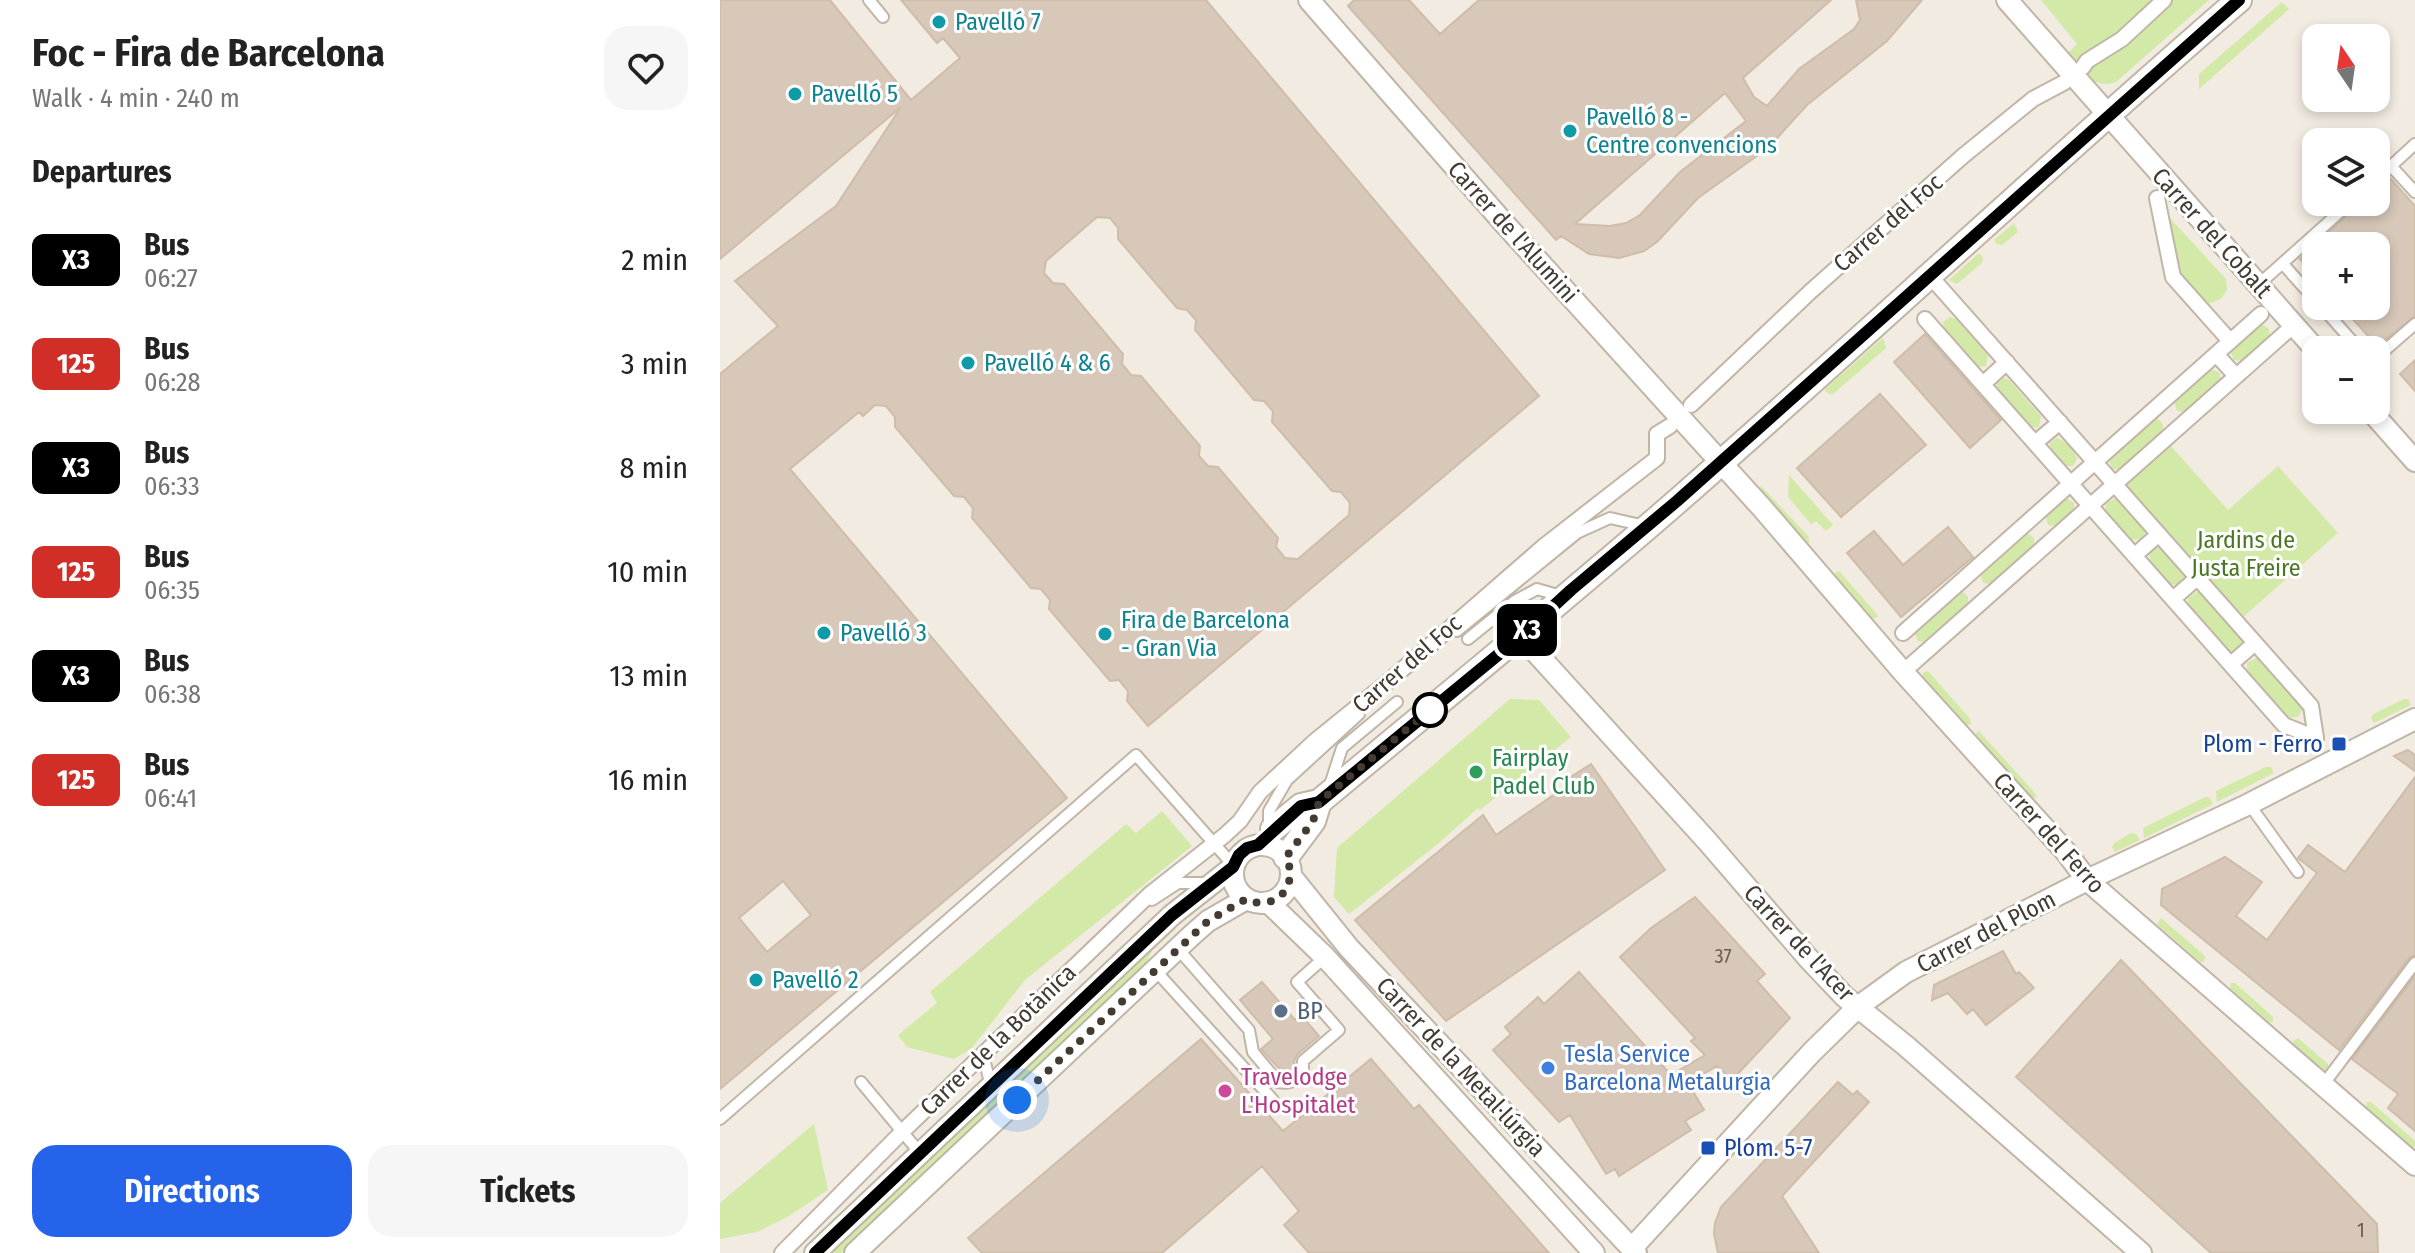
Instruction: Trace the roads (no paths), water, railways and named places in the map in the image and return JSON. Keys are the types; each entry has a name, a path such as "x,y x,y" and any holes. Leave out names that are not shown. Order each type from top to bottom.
{"street":[{"name":"Carrer de l'Alumini","path":"1309,0 1503,222 1720,462"},
{"name":"Carrer del Cobalt","path":"2007,0 2304,336"},
{"path":"2085,64 2122,39 2164,0"},
{"name":"Carrer del Foc","path":"1267,836 1301,806 1322,799 1521,636 2239,0"},
{"name":"Carrer del Foc","path":"1692,404 1811,291 1963,156 2033,99 2061,84"},
{"path":"2157,198 2173,277 2230,341"},
{"path":"1925,319 2284,725 2316,738 2311,706 1930,276"},
{"path":"1903,633 2261,314"},
{"path":"1903,672 2294,325"},
{"path":"2216,354 2236,376"},
{"path":"1983,384 2007,362"},
{"path":"2158,405 2177,427"},
{"path":"2035,443 2060,422"},
{"path":"2382,424 2415,461"},
{"name":"Carrer del Foc","path":"1218,840 1240,821 1260,792 1315,741 1544,546 1657,458 1657,434 1670,426"},
{"name":"Carrer del Ferro","path":"1720,462 1903,672 2066,852 2087,880 2415,1165"},
{"path":"2032,518 2050,540"},
{"path":"2135,555 2159,534"},
{"path":"1964,578 1984,599"},
{"path":"2173,599 2197,578"},
{"name":"Carrer de l'Acer","path":"1521,636 1845,997 2141,1253"},
{"path":"2231,664 2255,643"},
{"name":"Carrer del Plom","path":"1634,1251 1812,1052 1859,1006 1906,972 2415,719"},
{"name":"Carrer del Foc","path":"1289,867 1322,799"},
{"path":"1267,836 1270,846 1289,867 1285,893 1269,903 1253,903 1234,885 1233,866 1239,855 1267,836"},
{"name":"Carrer de la Botànica","path":"782,1253 902,1132 1150,894 1218,840"},
{"name":"Carrer de la Botànica","path":"815,1253 1172,915 1233,866"},
{"name":"Carrer de la Metal·lúrgia","path":"1289,867 1349,948 1634,1251"},
{"path":"855,1253 1208,921 1246,899"},
{"name":"Carrer de la Metal·lúrgia","path":"1269,903 1325,957 1594,1253"}],"lane":[{"path":"869,0 883,17"},
{"path":"2415,144 2391,166 2415,192"},
{"path":"2258,285 2336,216"},
{"path":"2283,264 2302,285"},
{"path":"2333,320 2348,336"},
{"path":"2390,346 2415,324"},
{"path":"1267,836 1269,811 1287,780 1331,738 1516,581 1577,533 1610,518 1647,526"},
{"path":"1468,639 1515,601 1537,589 1563,597"},
{"path":"1322,799 1342,748 1397,702"},
{"path":"720,1119 1136,755 1218,840 1233,866"},
{"path":"2249,804 2298,872"},
{"path":"1178,949 1249,1030 1253,1052 1265,1067 1278,1082 1288,1083 1295,1081 1303,1072 1303,1061 1339,1030 1297,982 1325,957"},
{"path":"2323,1085 2415,963"},
{"path":"1155,970 1273,1100"},
{"path":"861,1082 920,1153"}],"place":[{"name":"Pavelló 7","path":"939,22"},
{"name":"Pavelló 5","path":"795,94"},
{"name":"Pavelló 8 - Centre convencions","path":"1570,131"},
{"name":"Pavelló 4 & 6","path":"968,363"},
{"name":"Pavelló 3","path":"824,633"},
{"name":"Fira de Barcelona - Gran Via","path":"1105,634"},
{"name":"Plom - Ferro","path":"2339,744"},
{"name":"Fairplay Padel Club","path":"1476,772"},
{"name":"Pavelló 2","path":"756,980"},
{"name":"BP","path":"1281,1011"},
{"name":"Tesla Service Barcelona Metalurgia","path":"1548,1068"},
{"name":"Travelodge L'Hospitalet","path":"1225,1091"},
{"name":"Plom. 5-7","path":"1708,1148"}],"park label":[{"name":"Jardins de Justa Freire","path":"2246,554"}]}
